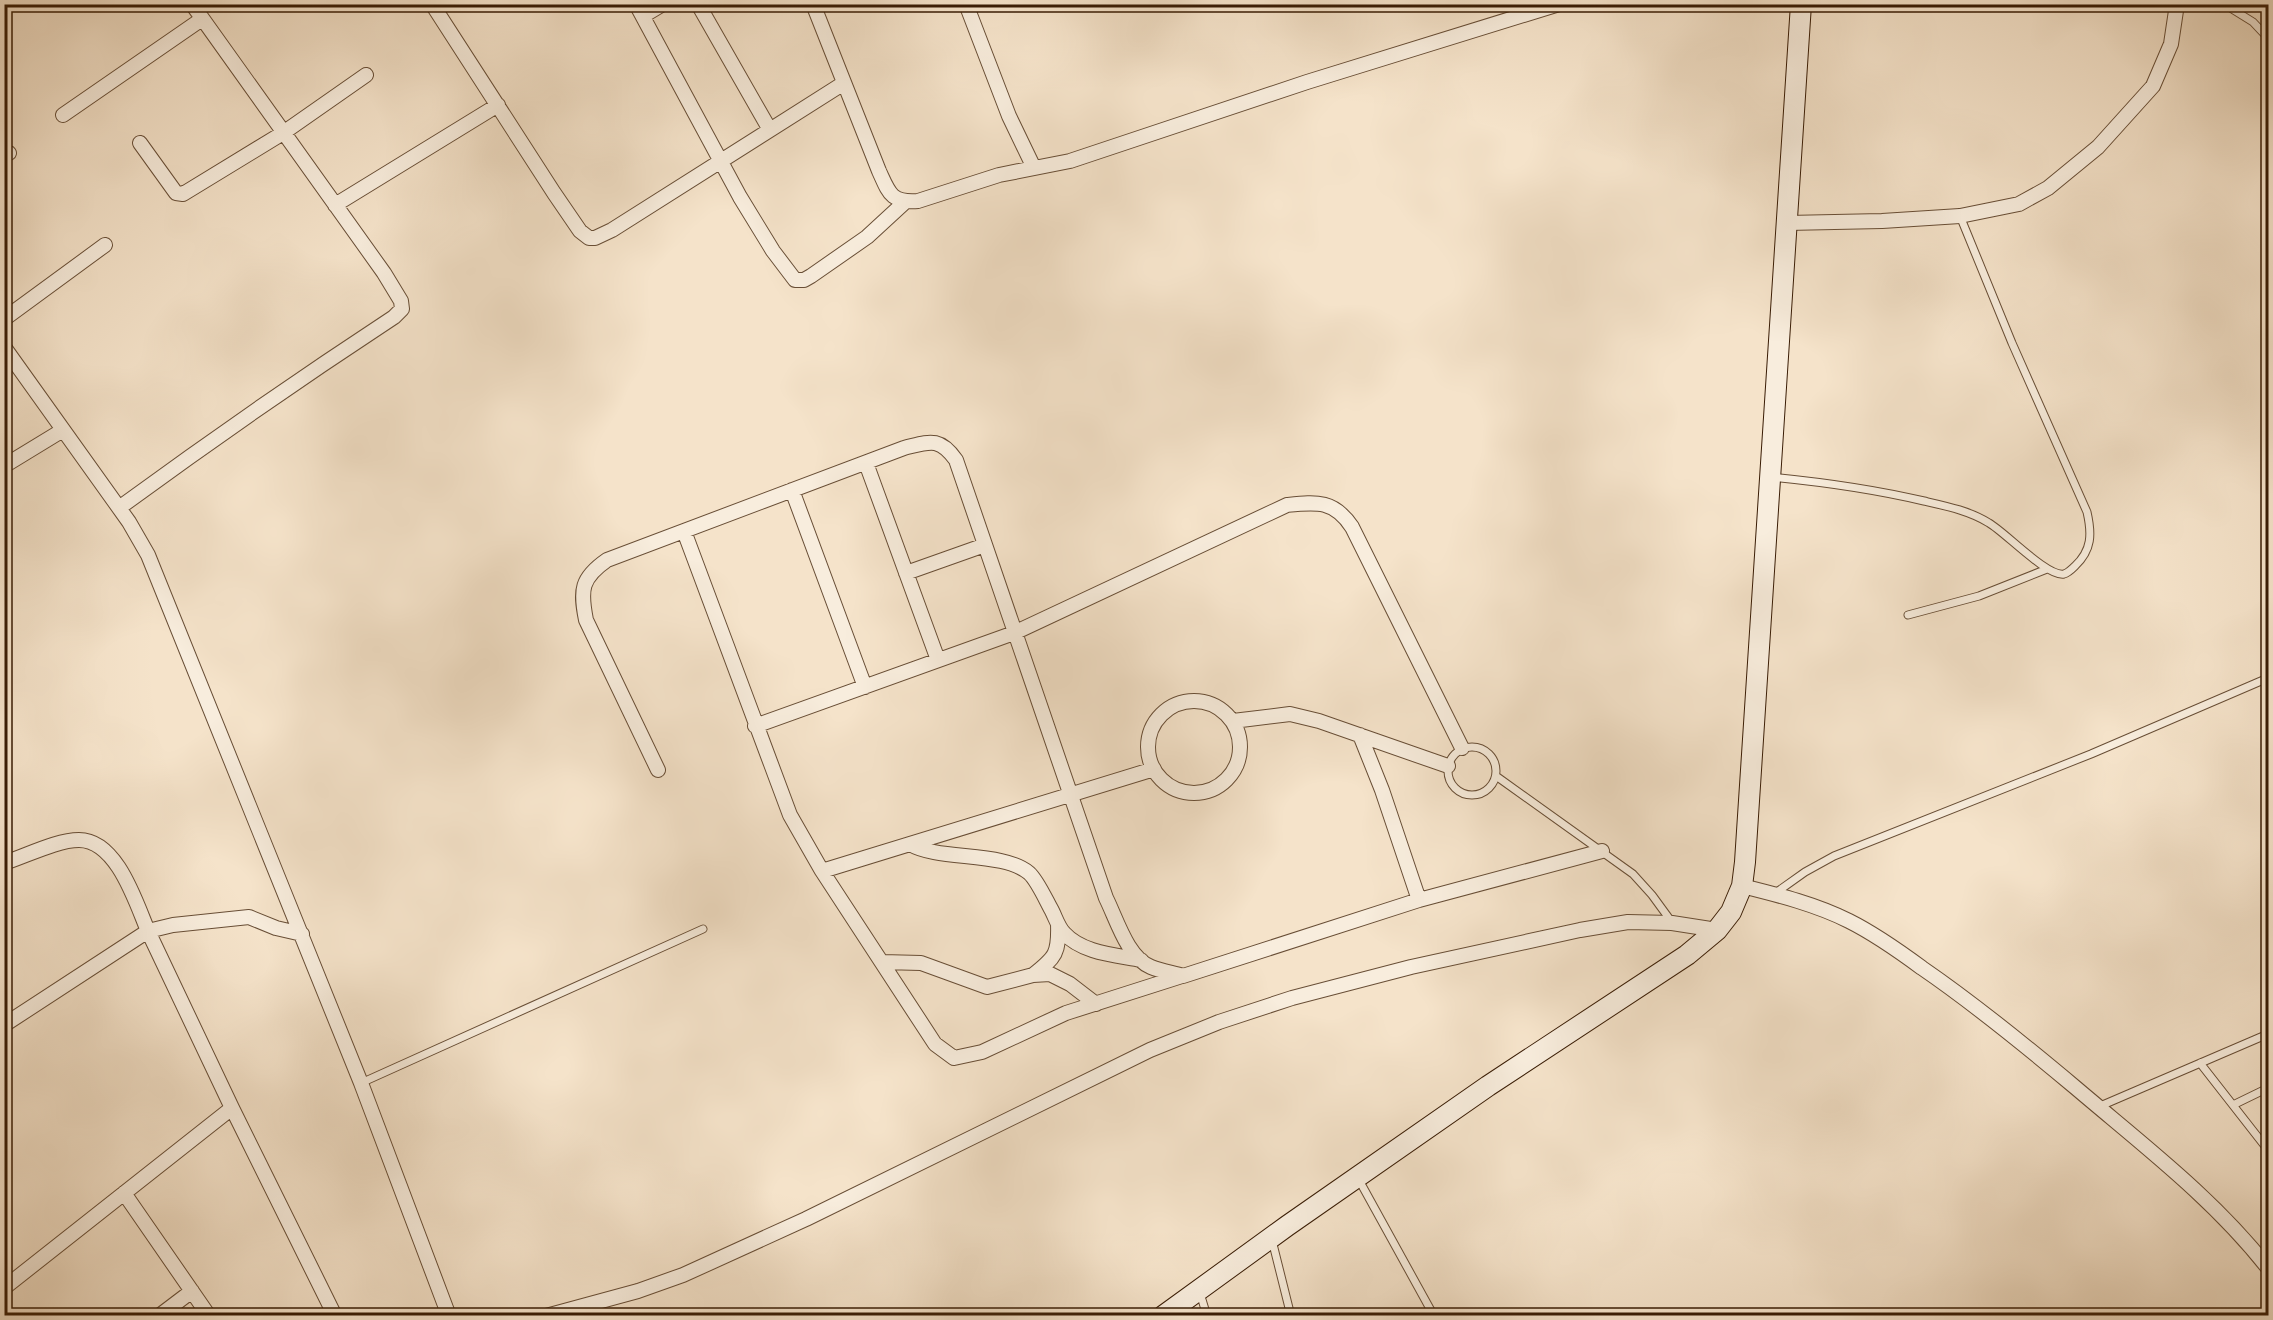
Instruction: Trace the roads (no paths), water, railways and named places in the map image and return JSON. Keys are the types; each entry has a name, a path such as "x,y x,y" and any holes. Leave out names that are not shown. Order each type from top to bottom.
{"street":[{"path":"119,508 311,371 401,312 401,301 389,282 192,4"},
{"path":"432,4 580,231 589,238 595,238 612,230 844,83"},
{"path":"663,4 639,10 720,162 773,251 791,276 800,281 812,276 867,237 905,202"},
{"path":"698,4 770,130"},
{"path":"813,4 888,189 895,199 905,202 918,201 999,175 1070,161 1307,82 1559,4"},
{"path":"966,4 1009,116 1034,168"},
{"path":"1163,1316 1271,1237 1488,1086 1687,955 1717,930 1731,912 1742,886 1758,687 1801,4"},
{"path":"1787,223 1882,221 1960,216 2019,204 2048,188 2098,147 2153,86 2171,44 2177,4"},
{"path":"63,115 202,19"},
{"path":"140,143 180,195 283,133 366,75"},
{"path":"335,205 498,105"},
{"path":"4,319 105,245"},
{"path":"4,347 119,508 148,555 361,1083 449,1316"},
{"path":"4,466 63,430"},
{"path":"658,770 586,620 582,594 585,580 594,569 607,560 904,448 939,443 947,448 956,460 1106,898 1130,946 1141,960 1151,967 1183,976"},
{"path":"866,463 938,660"},
{"path":"792,490 865,687"},
{"path":"755,726 1014,633 1287,505 1314,502 1334,507 1352,527 1462,748"},
{"path":"684,531 790,815 822,871 935,1044 954,1058 982,1052 1066,1013 1419,900 1602,851"},
{"path":"906,573 985,545"},
{"path":"1192,700 1208,702 1222,710 1233,721 1240,736 1241,753 1236,768 1226,782 1211,790 1195,793 1179,790 1164,782 1154,769 1149,754 1149,739 1154,724 1164,712 1177,704 1192,700"},
{"path":"1233,721 1290,714 1319,721 1448,766"},
{"path":"1360,735 1386,801 1419,900"},
{"path":"822,871 1154,769"},
{"path":"4,863 60,843 81,840 98,846 112,856 120,868 232,1108 335,1316"},
{"path":"910,844 920,850 962,854 1011,864 1030,873 1063,932 1077,944 1105,953 1141,960"},
{"path":"1742,886 1794,899 1849,921 1884,941 2005,1029 2098,1107 2218,1210 2243,1236 2268,1268"},
{"path":"4,1025 148,931 167,926 249,917 270,926 302,934"},
{"path":"1033,975 1050,962 1059,945 1058,922"},
{"path":"546,1316 638,1292 683,1275 806,1219 1150,1050 1219,1022 1292,998 1411,967 1580,930 1628,922 1672,923 1717,930"},
{"path":"882,962 921,963 987,987 1033,975 1050,974 1070,984 1096,1004"},
{"path":"4,1288 232,1108"},
{"path":"124,1193 209,1316"},
{"path":"159,1316 192,1291"}],"lane":[{"path":"2224,4 2253,22 2268,38"},
{"path":"1770,477 1842,484 1956,509 1987,521 2001,530 2047,569 2057,574 2070,571 2082,559 2090,544 2091,530 2087,512 2012,343 1960,216"},
{"path":"1908,615 1979,596 2047,569"},
{"path":"1774,894 1805,872 1834,856 2091,754 2268,678"},
{"path":"1479,747 1494,759 1497,767 1496,777 1487,790 1480,795 1471,795 1456,789 1448,774 1448,766 1453,755 1462,748 1479,747"},
{"path":"1496,777 1633,874 1672,923"},
{"path":"361,1083 703,929"},
{"path":"2098,1107 2268,1034"},
{"path":"2200,1063 2268,1150"},
{"path":"2233,1106 2268,1088"},
{"path":"1358,1178 1434,1316"},
{"path":"1271,1237 1292,1316"},
{"path":"1199,1290 1207,1316"}]}
